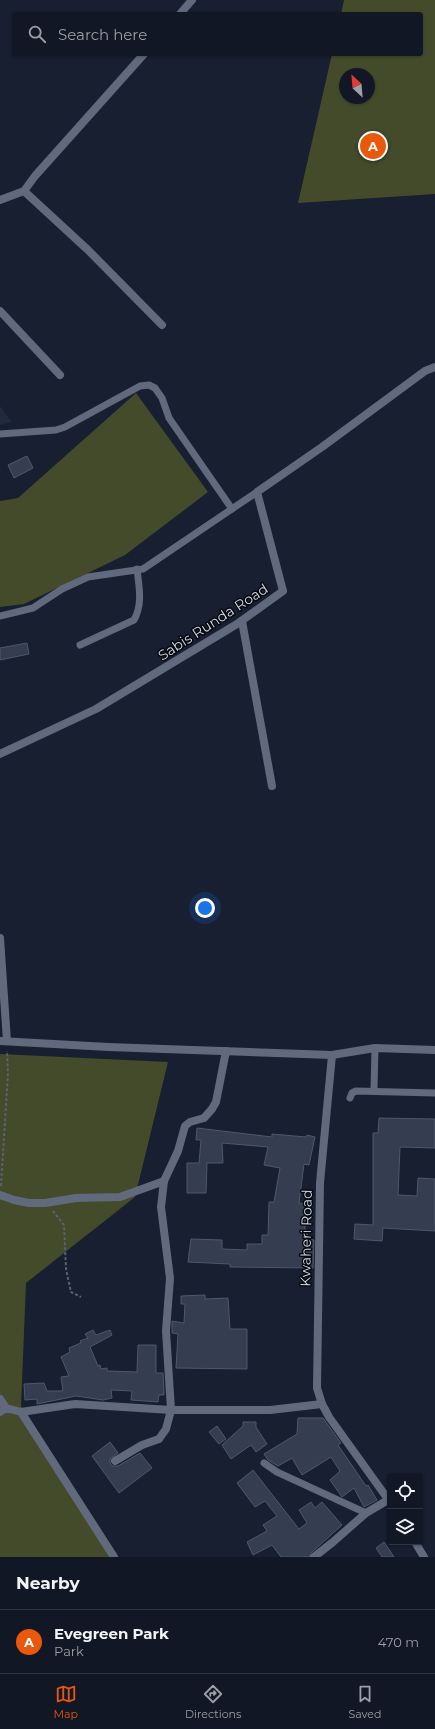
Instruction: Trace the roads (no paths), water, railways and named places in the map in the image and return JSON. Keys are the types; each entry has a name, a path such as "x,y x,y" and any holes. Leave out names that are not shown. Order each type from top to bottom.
{"street":[{"path":"182,12 192,0"},
{"path":"0,200 24,191 35,176 142,56"},
{"path":"24,191 88,250 162,325"},
{"path":"0,311 60,374"},
{"path":"257,492 310,456 425,371 435,367"},
{"name":"Sabis Runda Road","path":"0,754 96,709 242,621 283,591 257,492"},
{"path":"242,621 272,786"},
{"path":"0,938 3,1041 332,1055 375,1048 435,1050"},
{"path":"115,1462 142,1445 159,1439 166,1429 171,1410 166,1331 170,1278 161,1207 164,1181 178,1151 185,1126 190,1122 208,1114 216,1102 226,1051"},
{"name":"Kwaheri Road","path":"332,1055 320,1183 316,1366 317,1388 322,1404 343,1438 387,1498"},
{"path":"0,1195 29,1203 45,1203 76,1198 120,1197 164,1181"},
{"path":"0,1399 3,1410 21,1412 74,1404 171,1410 270,1410 322,1404"},
{"path":"21,1412 114,1557"},
{"path":"314,1557 366,1513 387,1502"},
{"path":"417,1545 424,1557"}],"lane":[{"path":"0,434 56,430 65,427 140,386 146,385 155,388 162,398 169,418 232,508"},
{"path":"0,616 32,608 62,589 88,577 143,569 257,492"},
{"path":"80,645 134,620 138,612 140,602 137,569"},
{"path":"374,1090 375,1048"},
{"path":"350,1098 352,1093 356,1091 374,1090 435,1093"},
{"path":"264,1463 277,1472 366,1513"}],"place":[{"name":"Evegreen Park","path":"373,146"}]}
